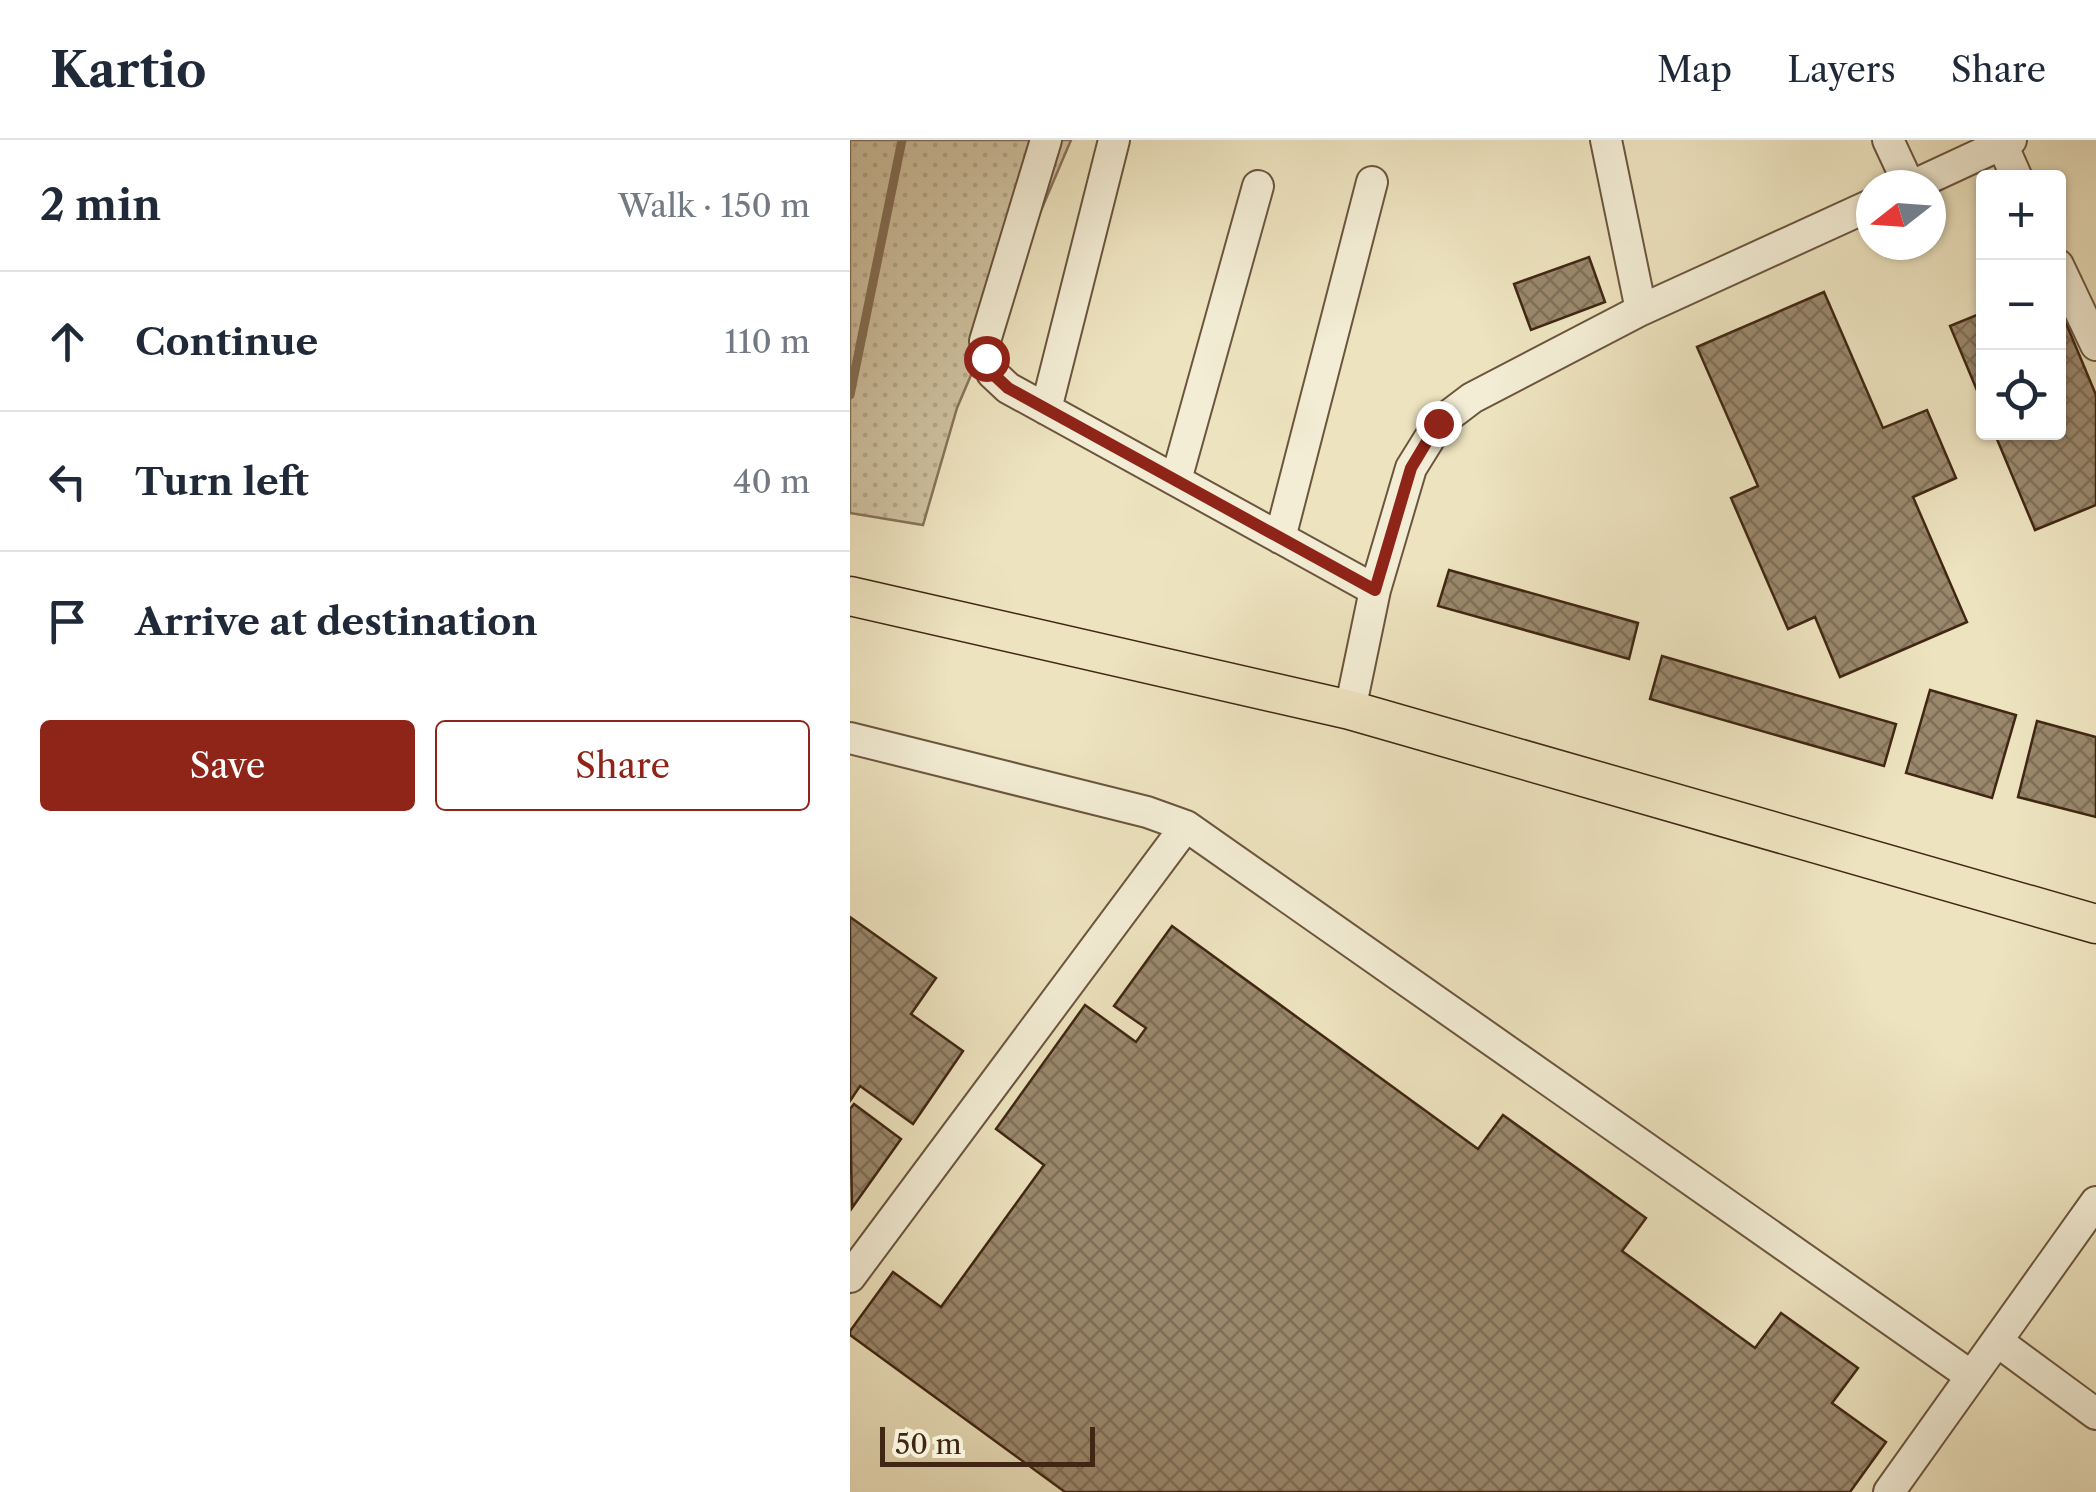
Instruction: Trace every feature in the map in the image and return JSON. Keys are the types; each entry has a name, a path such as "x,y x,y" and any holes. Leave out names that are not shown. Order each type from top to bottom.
{"main road":[{"path":"850,596 1350,710 2096,924"}],"lane":[{"path":"1046,140 985,341 992,373 1008,388 1375,590"},
{"path":"1046,409 1114,140"},
{"path":"1606,140 1640,310"},
{"path":"1888,140 1904,170"},
{"path":"1945,170 2006,142 2015,170"},
{"path":"1280,538 1372,182"},
{"path":"1176,480 1258,186"},
{"path":"1350,710 1375,590 1411,468 1438,423 1472,398 1640,310 1856,212"},
{"path":"2066,282 2096,345"},
{"path":"850,738 1147,812 1186,826 1971,1376"},
{"path":"850,1277 1186,826"},
{"path":"1890,1492 2096,1202"},
{"path":"1997,1341 2096,1414"}],"shaded area":[{"path":"850,140 1071,140 957,408 923,525 850,513"}],"building":[{"path":"1589,257 1605,302 1531,330 1514,284"},
{"path":"1824,292 1883,428 1927,410 1956,478 1913,497 1967,622 1840,677 1815,617 1788,629 1731,498 1758,486 1697,347"},
{"path":"1976,315 1976,388 1950,326"},
{"path":"2066,323 2096,395 2096,505 2035,530 1997,440 2066,440"},
{"path":"1449,570 1638,623 1629,659 1438,606"},
{"path":"1662,656 1896,724 1884,766 1650,699"},
{"path":"1930,690 2016,715 1992,798 1906,773"},
{"path":"2037,721 2096,737 2096,817 2018,797"},
{"path":"850,917 936,978 911,1014 963,1051 913,1124 860,1086 850,1101"},
{"path":"1172,926 1478,1149 1503,1115 1646,1218 1622,1251 1755,1348 1781,1313 1858,1368 1832,1403 1886,1442 1850,1492 1065,1492 850,1335 893,1272 941,1307 1044,1165 996,1129 1085,1005 1136,1042 1146,1028 1114,1006"},
{"path":"854,1104 901,1139 852,1208 850,1109"}],"waterway":[{"path":"850,395 902,140"}],"route":[{"path":"986,358 992,373 1008,388 1375,590 1411,468 1438,423"}]}
